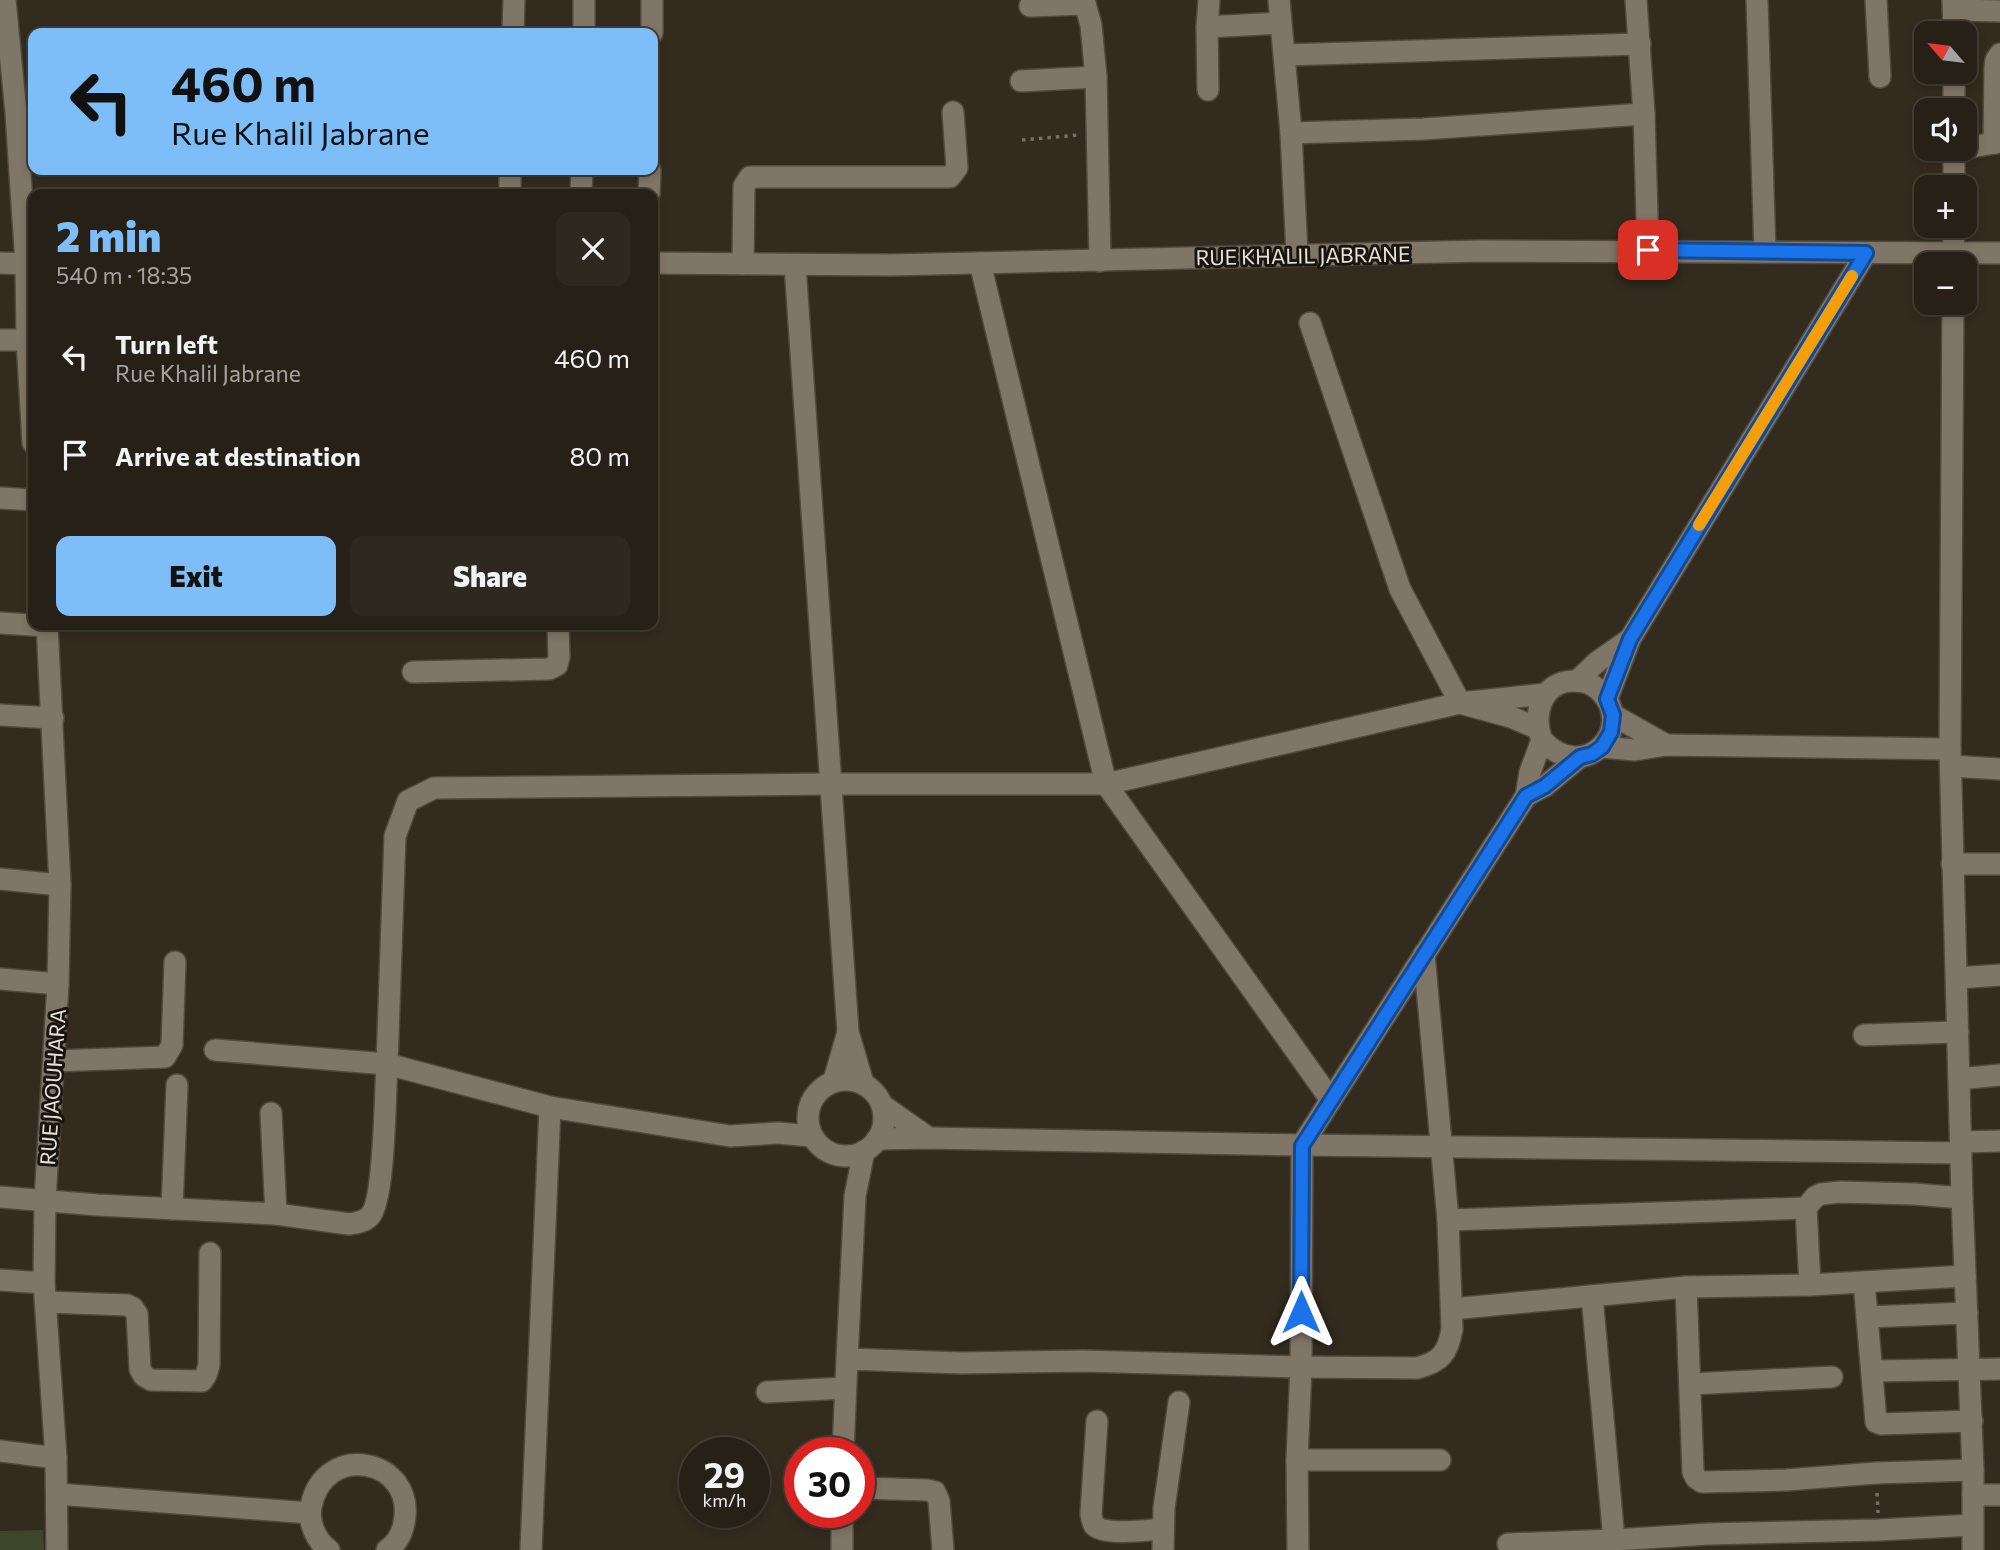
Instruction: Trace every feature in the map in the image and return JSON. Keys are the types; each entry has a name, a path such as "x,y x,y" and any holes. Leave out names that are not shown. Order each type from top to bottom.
{"street":[{"path":"5,0 25,113 10,179 28,256"},
{"path":"513,28 514,0"},
{"path":"584,0 584,28"},
{"path":"652,0 652,28"},
{"path":"1208,90 1209,0"},
{"path":"1279,0 1291,133 1297,254"},
{"path":"1636,0 1644,114 1648,250"},
{"path":"1757,0 1765,252"},
{"path":"1876,0 1880,77"},
{"path":"1030,6 1084,2 1091,25 1096,77 1100,261"},
{"path":"1954,5 2000,11"},
{"path":"1207,27 1280,23"},
{"path":"1285,55 1640,44"},
{"path":"1977,146 1997,142 1994,67 2000,54"},
{"path":"1021,81 1096,77"},
{"path":"743,264 744,186 750,177 950,177 957,168 953,112"},
{"path":"1291,133 1423,129 1644,114"},
{"name":"RUE KHALIL JABRANE","path":"658,263 980,263 1297,254 1648,250 1866,253 1914,256"},
{"path":"1310,323 1400,589 1460,703 1511,717 1540,734 1552,750 1566,757 1580,757 1592,754 1602,747 1611,732 1610,707 1630,639 1866,253"},
{"name":"RUE KHALIL JABRANE","path":"1977,256 2000,253"},
{"path":"0,263 28,264"},
{"path":"980,263 1106,784 1331,1100"},
{"path":"795,264 848,1032 863,1083"},
{"path":"28,315 28,358"},
{"path":"1953,315 1952,864 1972,1421 1973,1550"},
{"path":"0,340 27,341"},
{"path":"0,498 28,500"},
{"path":"0,623 28,625"},
{"name":"RUE JAOUHARA","path":"47,630 60,885 58,984 45,1200 45,1292 56,1458 57,1550"},
{"path":"413,672 550,669 557,665 559,657 558,630"},
{"path":"1577,681 1597,662 1630,639"},
{"path":"1298,1550 1302,1146 1526,796 1540,734 1539,709 1545,694 1563,682 1577,681 1594,686 1610,707 1666,745"},
{"path":"0,1197 276,1214 349,1224 369,1217 375,1207 383,1158 395,836 408,801 434,788 1106,784 1460,703 1545,694"},
{"path":"0,715 53,719"},
{"path":"1602,747 1636,750 1666,745 1951,758 2000,769"},
{"path":"1526,796 1545,786 1580,757"},
{"path":"1952,864 2000,864"},
{"path":"0,879 60,885"},
{"path":"847,1359 961,1363 1083,1362 1417,1368 1429,1365 1443,1356 1450,1343 1452,1329 1448,1220 1424,954"},
{"path":"54,1061 164,1057 172,1045 175,962"},
{"path":"1958,978 2000,975"},
{"path":"0,979 58,984"},
{"path":"778,1133 807,1112 816,1093 834,1080 848,1032"},
{"path":"1864,1034 1958,1032"},
{"path":"215,1050 387,1064 550,1107 730,1136 778,1133 811,1136"},
{"path":"1959,1079 2000,1075"},
{"path":"834,1080 863,1083 875,1092 882,1105 884,1123 871,1145 855,1196 843,1437"},
{"path":"172,1209 177,1085"},
{"path":"882,1105 929,1138"},
{"path":"531,1550 550,1107"},
{"path":"807,1112 811,1136 823,1149 840,1156 871,1145 929,1138 1443,1147 1961,1147 2000,1141"},
{"path":"271,1113 276,1214"},
{"path":"840,1156 855,1196"},
{"path":"1810,1286 1806,1208 1815,1197 1840,1192 1962,1198"},
{"path":"1448,1220 1806,1208"},
{"path":"0,1280 45,1292 133,1308 137,1314 140,1369 144,1376 151,1380 202,1381 209,1365 210,1252"},
{"path":"1452,1309 1686,1287 1810,1286 1965,1276"},
{"path":"1864,1282 1875,1420 1879,1424 1972,1421"},
{"path":"1686,1287 1693,1472 1702,1482 1973,1470"},
{"path":"1592,1296 1614,1540"},
{"path":"1867,1317 1967,1312"},
{"path":"1872,1371 2000,1369"},
{"path":"1690,1384 1832,1377"},
{"path":"767,1392 845,1388"},
{"path":"1097,1421 1091,1514 1093,1524 1100,1529 1163,1540 1179,1402"},
{"path":"0,1451 56,1458"},
{"path":"1297,1460 1440,1460"},
{"path":"329,1550 313,1531 310,1513 313,1494 331,1473 339,1468 358,1464 376,1467 392,1478 403,1493 407,1512 403,1530 393,1546 387,1550"},
{"path":"875,1488 935,1492 939,1501 943,1550"},
{"path":"57,1494 310,1513"},
{"path":"1973,1495 2000,1495"},
{"path":"1508,1544 1614,1540 1708,1542 1972,1525"},
{"path":"842,1528 842,1550"}],"path":[{"path":"1022,140 1097,133"}],"green space":[{"path":"43,1530 44,1550 0,1550 0,1531"}],"slow traffic":[{"path":"1699,525 1852,276"}],"route":[{"path":"1301,1312 1302,1146 1526,796 1545,786 1580,757 1592,754 1602,747 1611,732 1613,715 1607,699 1630,639 1866,253 1648,250"}]}
